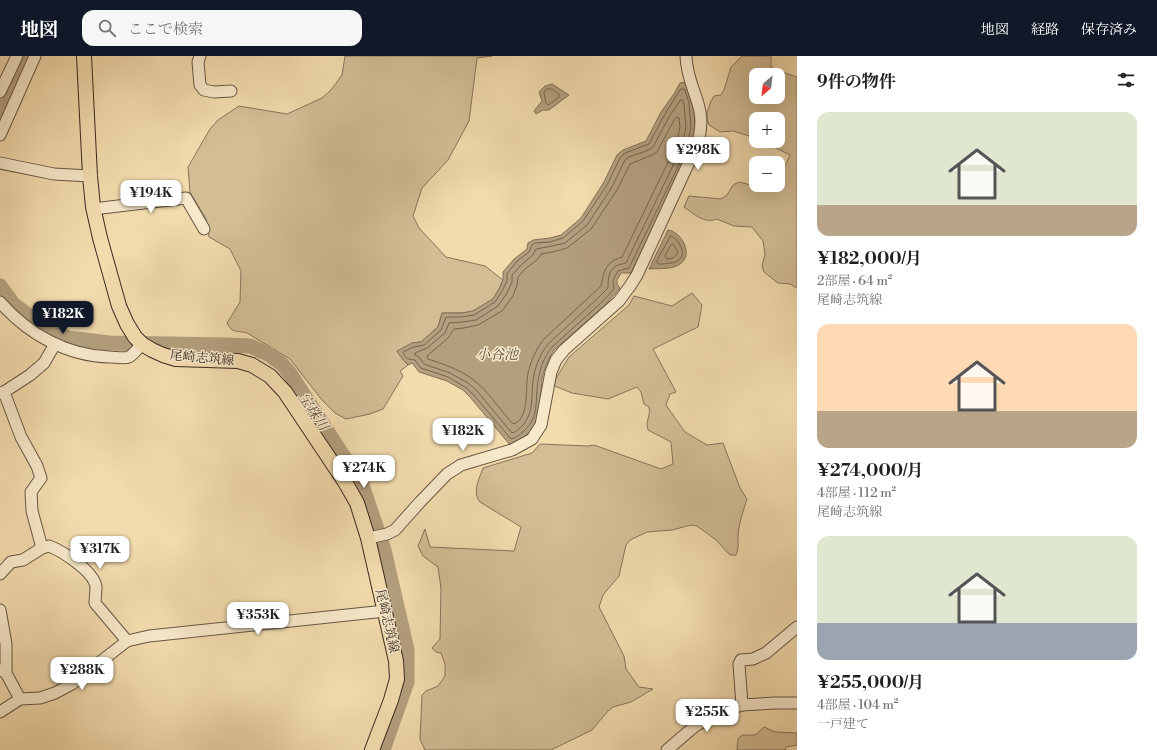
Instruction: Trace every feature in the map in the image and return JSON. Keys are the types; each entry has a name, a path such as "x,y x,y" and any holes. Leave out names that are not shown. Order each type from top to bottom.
{"main road":[{"path":"84,56 93,209 119,306 127,324 141,346"},
{"name":"尾崎志筑線","path":"141,346 176,359 238,360 252,365 270,376 285,392 345,482 357,503 370,538 396,661 397,679 391,700 372,750"}],"street":[{"path":"0,92 17,56"},
{"path":"0,135 35,56"},
{"path":"200,56 198,62 200,85 204,90 214,92 231,91"},
{"path":"370,538 387,534 395,530 447,474 461,465 512,450 532,438 541,425 551,372 556,360 564,350 619,301 630,286 637,275 692,156 700,133 702,120 688,72 686,56"},
{"path":"0,99 17,97"},
{"path":"0,163 54,174 90,176"},
{"path":"93,209 186,198 204,229"},
{"path":"0,302 18,320 38,334 55,344 75,352 100,356 128,357 141,346"},
{"path":"42,548 32,511 31,492 41,478 37,466 21,437 2,392 30,375 44,363 55,344"},
{"path":"0,574 11,562 23,560 42,548 49,546 59,550 86,569 96,586 95,603 127,640"},
{"path":"0,610 6,644 3,671 20,699"},
{"path":"0,712 20,699 40,698 55,693 72,684 127,640 156,635 385,611"},
{"path":"742,706 739,664 741,660 754,659 766,653 797,627"},
{"path":"666,750 695,726 723,711 742,706 797,703"}],"shaded area":[{"path":"345,56 492,56 477,58 469,121 448,160 422,188 413,216 419,228 446,257 485,266 503,280 493,299 473,311 462,313 442,313 438,327 421,342 412,343 400,356 408,365 400,371 403,376 383,409 370,414 346,419 335,413 322,400 290,359 247,333 231,329 227,323 240,302 241,271 230,249 209,237 206,219 190,192 188,167 210,129 218,120 239,106 287,114 322,98 331,90 342,75"},
{"path":"742,56 771,56 771,67 773,68 749,68 749,104 785,104 785,73 797,77 797,288 790,284 778,283 764,272 762,266 765,254 763,241 752,227 734,226 717,219 703,219 684,207 689,196 721,199 727,195 733,185 739,182 749,184 749,192 785,192 785,166 790,155 776,148 785,148 785,112 749,112 749,136 733,131 720,132 709,125 707,113 714,96 721,95 731,67"},
{"path":"692,293 702,305 698,327 653,349 676,392 670,394 666,405 685,432 707,445 723,443 740,488 747,499 739,526 738,548 736,555 730,555 716,540 697,526 691,525 672,530 647,532 630,540 626,545 619,576 603,595 599,607 624,656 626,669 639,687 653,689 631,702 613,707 592,730 551,750 425,750 420,739 422,695 426,691 438,686 445,676 445,664 441,653 436,652 432,648 440,639 441,588 438,567 423,556 418,546 425,529 430,547 514,551 521,527 480,502 476,490 477,485 483,468 532,453 540,444 594,445 661,469 673,464 671,442 648,430 647,424 649,407 644,404 641,392 637,387 608,399 572,393 552,385 569,357 629,305 634,296 672,306"},
{"path":"764,727 775,732 797,733 797,745 786,747 785,750 737,750 738,739 742,735 755,735"}],"water":[{"name":"小谷池","path":"686,82 694,109 695,127 690,152 631,273 621,273 617,280 617,284 620,288 605,305 554,350 548,360 542,379 538,419 531,431 510,445 463,390 447,381 419,372 412,363 408,365 397,351 412,343 421,342 438,327 442,313 462,313 473,311 493,299 503,280 503,272 514,259 527,249 528,243 533,240 561,235 581,218 604,182 617,155 623,150 646,141 661,112 680,83"},
{"path":"552,84 569,95 549,110 543,110 536,114 534,111 542,101 539,92 545,86"},
{"path":"668,230 678,235 682,239 686,250 684,260 677,266 649,269"}],"waterway":[{"name":"宝珠川","path":"0,114 15,82 24,56"},
{"name":"宝珠川","path":"0,286 13,304 44,327 69,338 109,343 250,346 268,354 282,364 291,375 362,485 384,550 407,650 407,682 383,750"}]}
